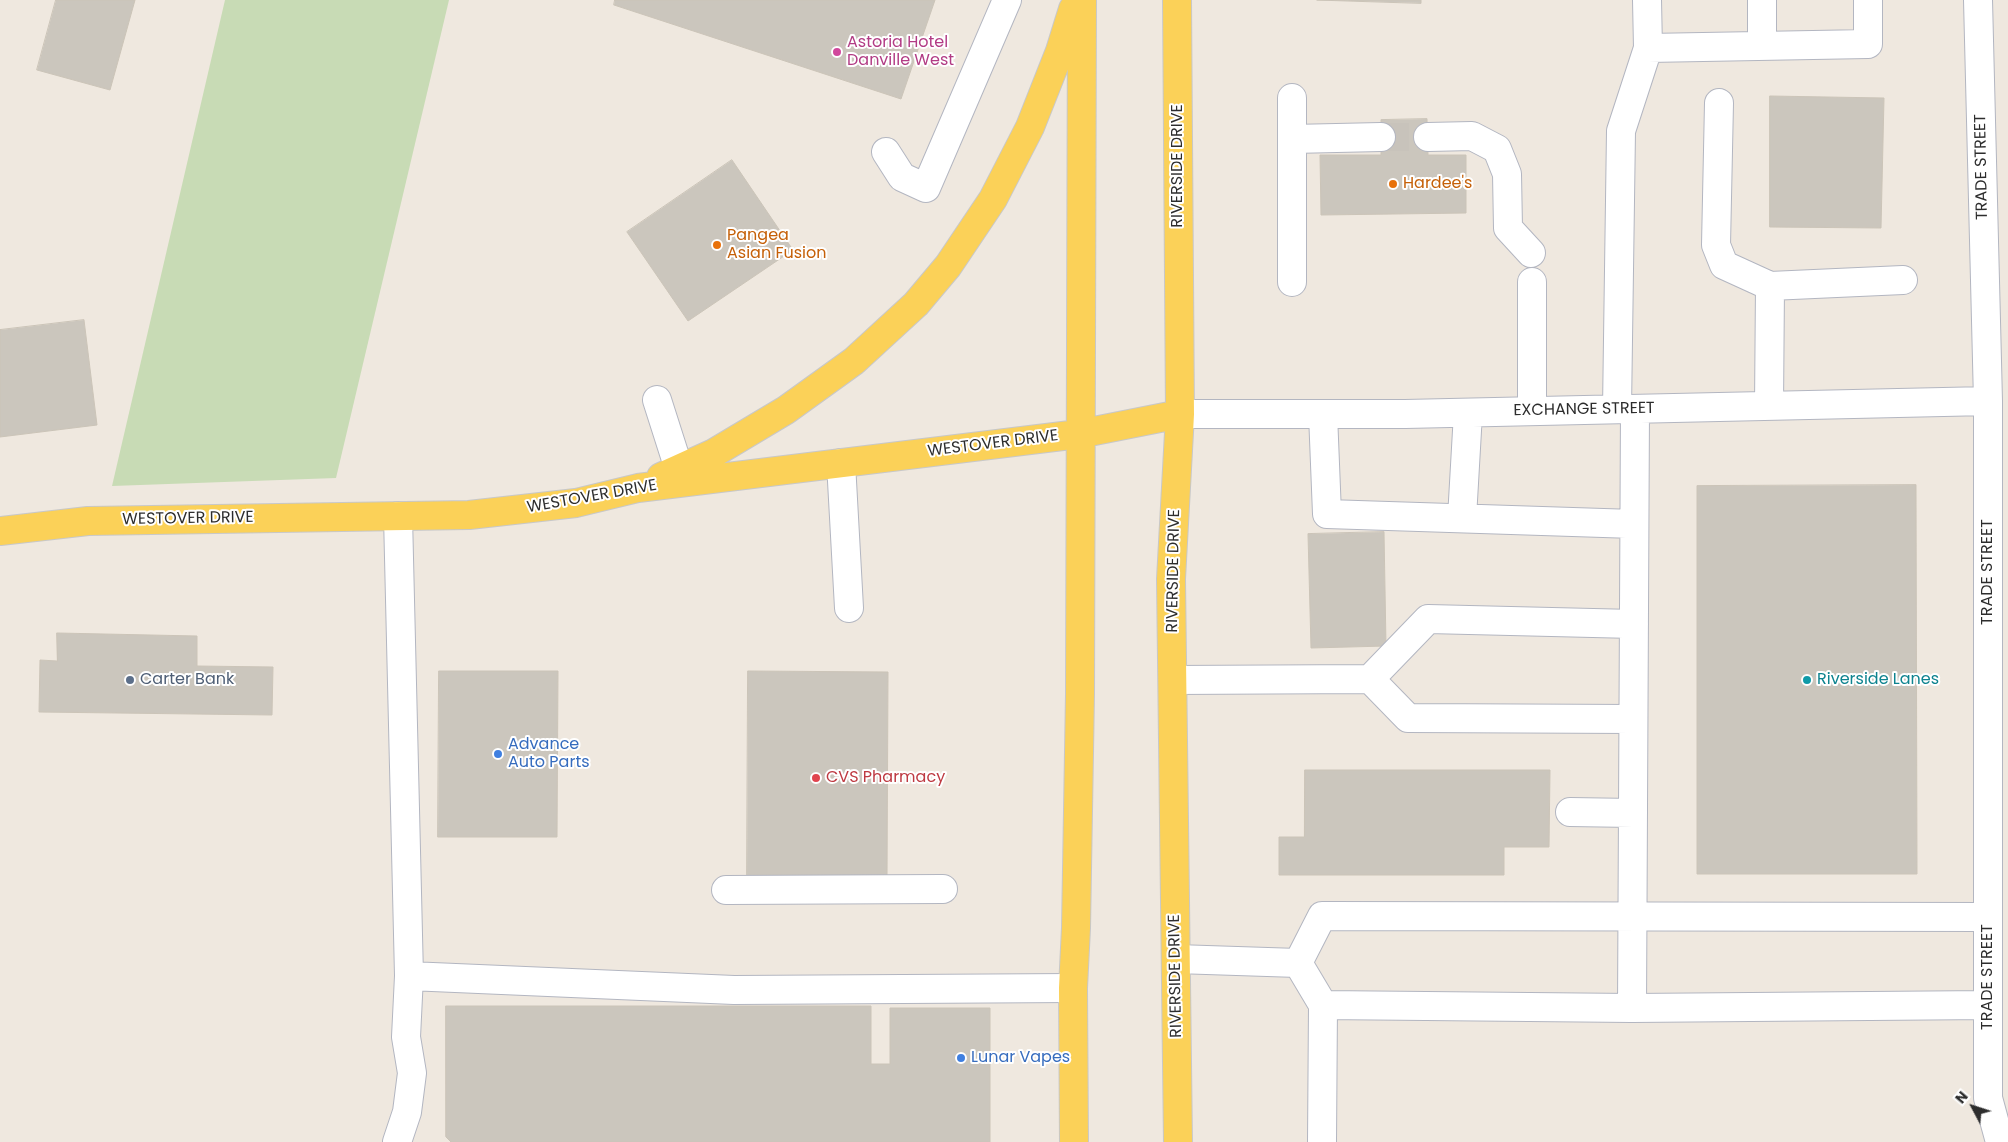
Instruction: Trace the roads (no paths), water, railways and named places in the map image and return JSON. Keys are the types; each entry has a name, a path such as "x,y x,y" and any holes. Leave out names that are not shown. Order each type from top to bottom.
{"main road":[{"path":"638,488 714,453 786,410 854,360 916,304 948,266 993,198 1010,167 1030,127 1060,51 1075,0"},
{"path":"1074,1142 1073,988 1080,694 1082,0"},
{"name":"RIVERSIDE DRIVE","path":"1177,0 1180,414 1171,579 1178,1142"},
{"name":"WESTOVER DRIVE","path":"0,531 88,521 469,515 576,503 638,488 1080,434 1180,414"}],"street":[{"path":"886,152 902,177 926,188 1008,0"},
{"path":"1632,1008 1634,524 1626,409 1621,131 1648,48 1647,0"},
{"path":"1762,0 1762,46"},
{"path":"1648,48 1868,44 1868,0"},
{"name":"TRADE STREET","path":"1978,0 1988,400 1988,1098 2000,1142"},
{"path":"1292,98 1292,282"},
{"path":"1719,103 1716,245 1724,265 1770,286 1902,280"},
{"path":"1428,137 1472,136 1497,149 1507,174 1508,228 1531,253"},
{"path":"1292,139 1381,138"},
{"path":"1532,282 1532,411"},
{"path":"1769,406 1770,286"},
{"path":"657,400 679,469"},
{"name":"EXCHANGE STREET","path":"1180,414 1468,413 1988,400"},
{"path":"1462,518 1468,413"},
{"path":"1323,414 1327,514 1634,524"},
{"path":"841,463 849,608"},
{"path":"397,1142 407,1112 412,1073 406,1037 410,976 398,516"},
{"path":"1173,680 1370,679 1428,619 1634,624"},
{"path":"1370,679 1408,718 1633,719"},
{"path":"1570,812 1633,812"},
{"path":"726,890 943,888"},
{"path":"1298,963 1322,916 1988,917"},
{"path":"1176,959 1298,963"},
{"path":"1298,963 1323,1005 1322,1142"},
{"path":"410,976 734,990 1073,988"},
{"path":"1323,1005 1632,1008 1988,1005"}],"tunnel":[{"path":"1381,137 1428,137"}],"place":[{"name":"Astoria Hotel Danville West","path":"837,52"},
{"name":"Hardee's","path":"1393,184"},
{"name":"Pangea Asian Fusion","path":"717,245"},
{"name":"Carter Bank","path":"130,680"},
{"name":"Riverside Lanes","path":"1807,680"},
{"name":"Advance Auto Parts","path":"498,754"},
{"name":"CVS Pharmacy","path":"816,778"},
{"name":"Lunar Vapes","path":"961,1058"}]}
